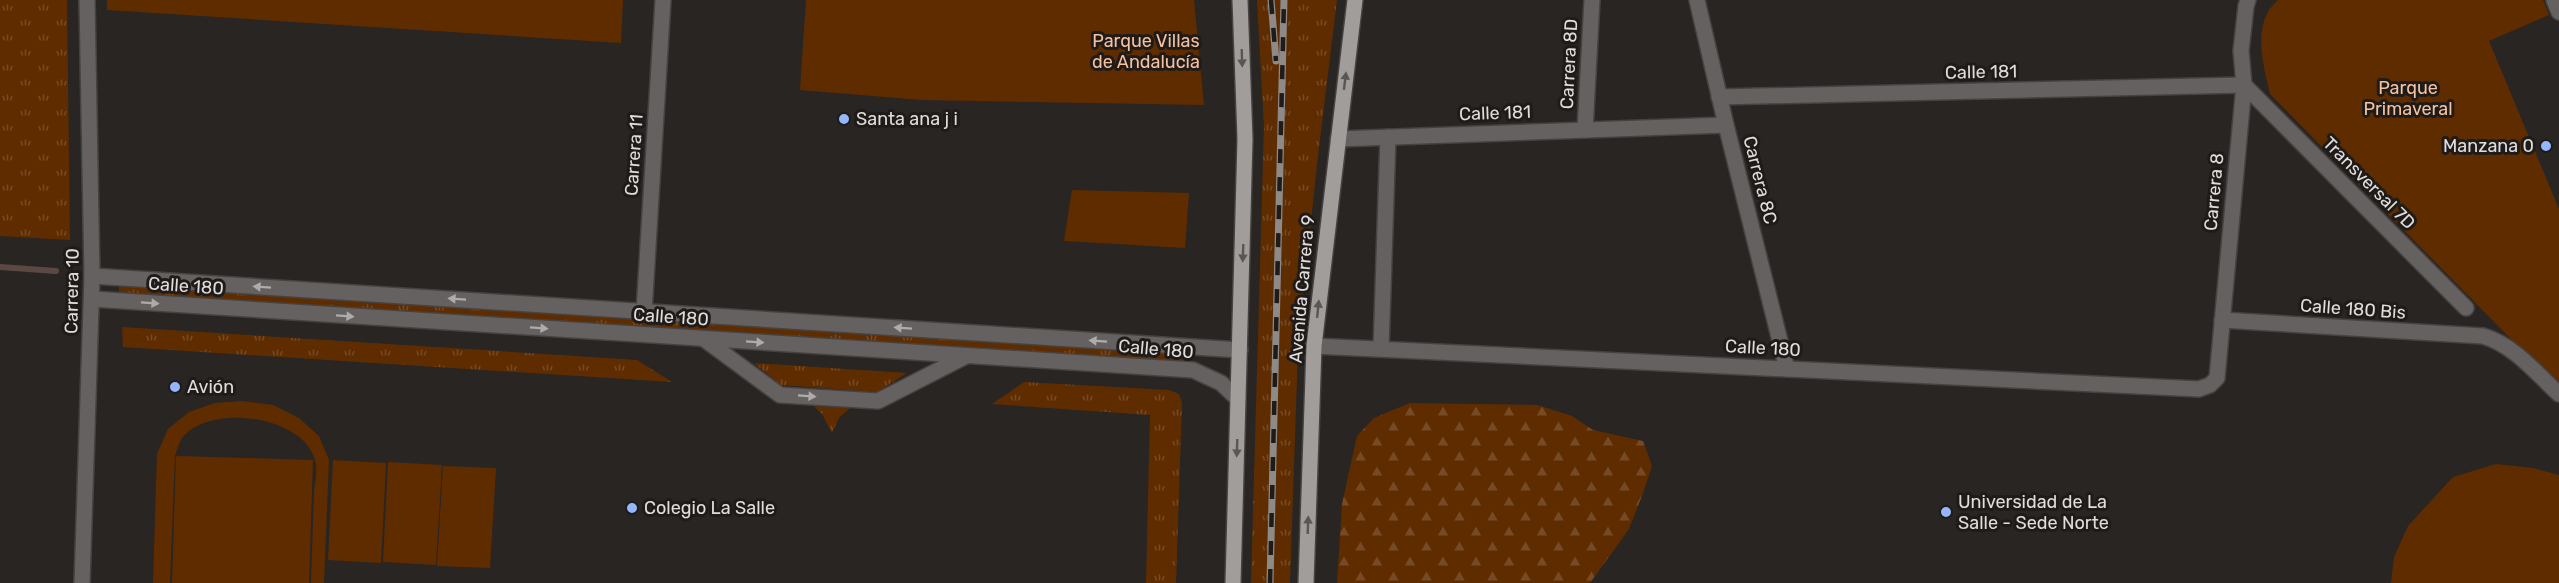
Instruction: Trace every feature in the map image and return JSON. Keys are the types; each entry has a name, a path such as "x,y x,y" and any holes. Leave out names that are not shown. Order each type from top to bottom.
{"main road":[{"path":"1233,583 1245,139 1240,0"},
{"name":"Avenida Carrera 9","path":"1306,583 1314,346 1355,0"}],"street":[{"name":"Carrera 10","path":"82,583 93,276 87,0"},
{"name":"Carrera 11","path":"644,312 663,0"},
{"name":"Carrera 8D","path":"1585,130 1592,0"},
{"name":"Carrera 8C","path":"1697,0 1719,98 1787,369"},
{"name":"Carrera 8","path":"2210,385 2217,378 2244,86 2241,51 2248,0"},
{"path":"2554,0 2559,12"},
{"name":"Calle 181","path":"1719,98 2244,86"},
{"name":"Transversal 7D","path":"2244,86 2466,309"},
{"name":"Calle 181","path":"1338,139 1726,125"},
{"path":"1381,349 1389,137"},
{"name":"Calle 180","path":"93,276 1240,350"},
{"name":"Calle 180","path":"92,299 1192,370 1221,383 1238,399"},
{"name":"Calle 180 Bis","path":"2222,320 2483,336 2499,341 2559,394"},
{"path":"704,339 780,394 878,401 967,356"},
{"name":"Calle 180","path":"1314,346 2199,389 2210,385"}],"green space":[{"path":"0,0 67,0 70,240 0,236"},
{"path":"107,0 623,0 621,43 107,10"},
{"name":"Parque Villas de Andalucía","path":"806,0 1194,0 1204,105 921,100 800,90"},
{"path":"1257,0 1337,0 1298,347 1290,583 1251,583 1264,127"},
{"name":"Parque Primaveral","path":"2278,0 2543,0 2549,15 2489,41 2559,209 2559,386 2270,94 2262,57 2262,32 2264,20"},
{"path":"1072,190 1189,193 1185,248 1064,241"},
{"path":"119,285 1185,354 1185,362 119,293"},
{"path":"122,327 637,360 672,382 123,347"},
{"path":"754,363 907,373 877,392 781,385"},
{"path":"1024,382 1169,390 1179,394 1182,403 1176,583 1146,583 1150,415 992,404"},
{"path":"243,401 273,405 299,418 319,436 329,460 324,583 311,583 316,467 307,445 293,433 275,424 254,419 233,418 212,420 195,427 181,440 175,455 170,583 153,583 157,454 168,429 189,412 215,403"},
{"path":"1410,403 1537,405 1572,416 1593,430 1643,441 1652,466 1643,493 1629,529 1590,583 1337,583 1342,504 1357,436 1374,418"},
{"path":"812,404 851,407 839,418 832,433 822,414"},
{"path":"176,456 313,460 309,583 172,583"},
{"path":"333,460 386,463 381,563 328,560"},
{"path":"388,462 442,465 436,565 383,562"},
{"path":"2496,464 2533,468 2559,475 2559,583 2391,583 2394,557 2408,526 2453,477"},
{"path":"443,466 496,468 490,568 437,566"}],"waterway":[{"path":"0,267 56,271"}],"railway":[{"path":"1271,0 1276,61"},
{"path":"1270,583 1284,0"}],"place":[{"name":"Santa ana j i","path":"844,119"},
{"name":"Manzana 0","path":"2546,146"},
{"name":"Avión","path":"175,387"},
{"name":"Colegio La Salle","path":"632,508"},
{"name":"Universidad de La Salle - Sede Norte","path":"1946,512"}]}
